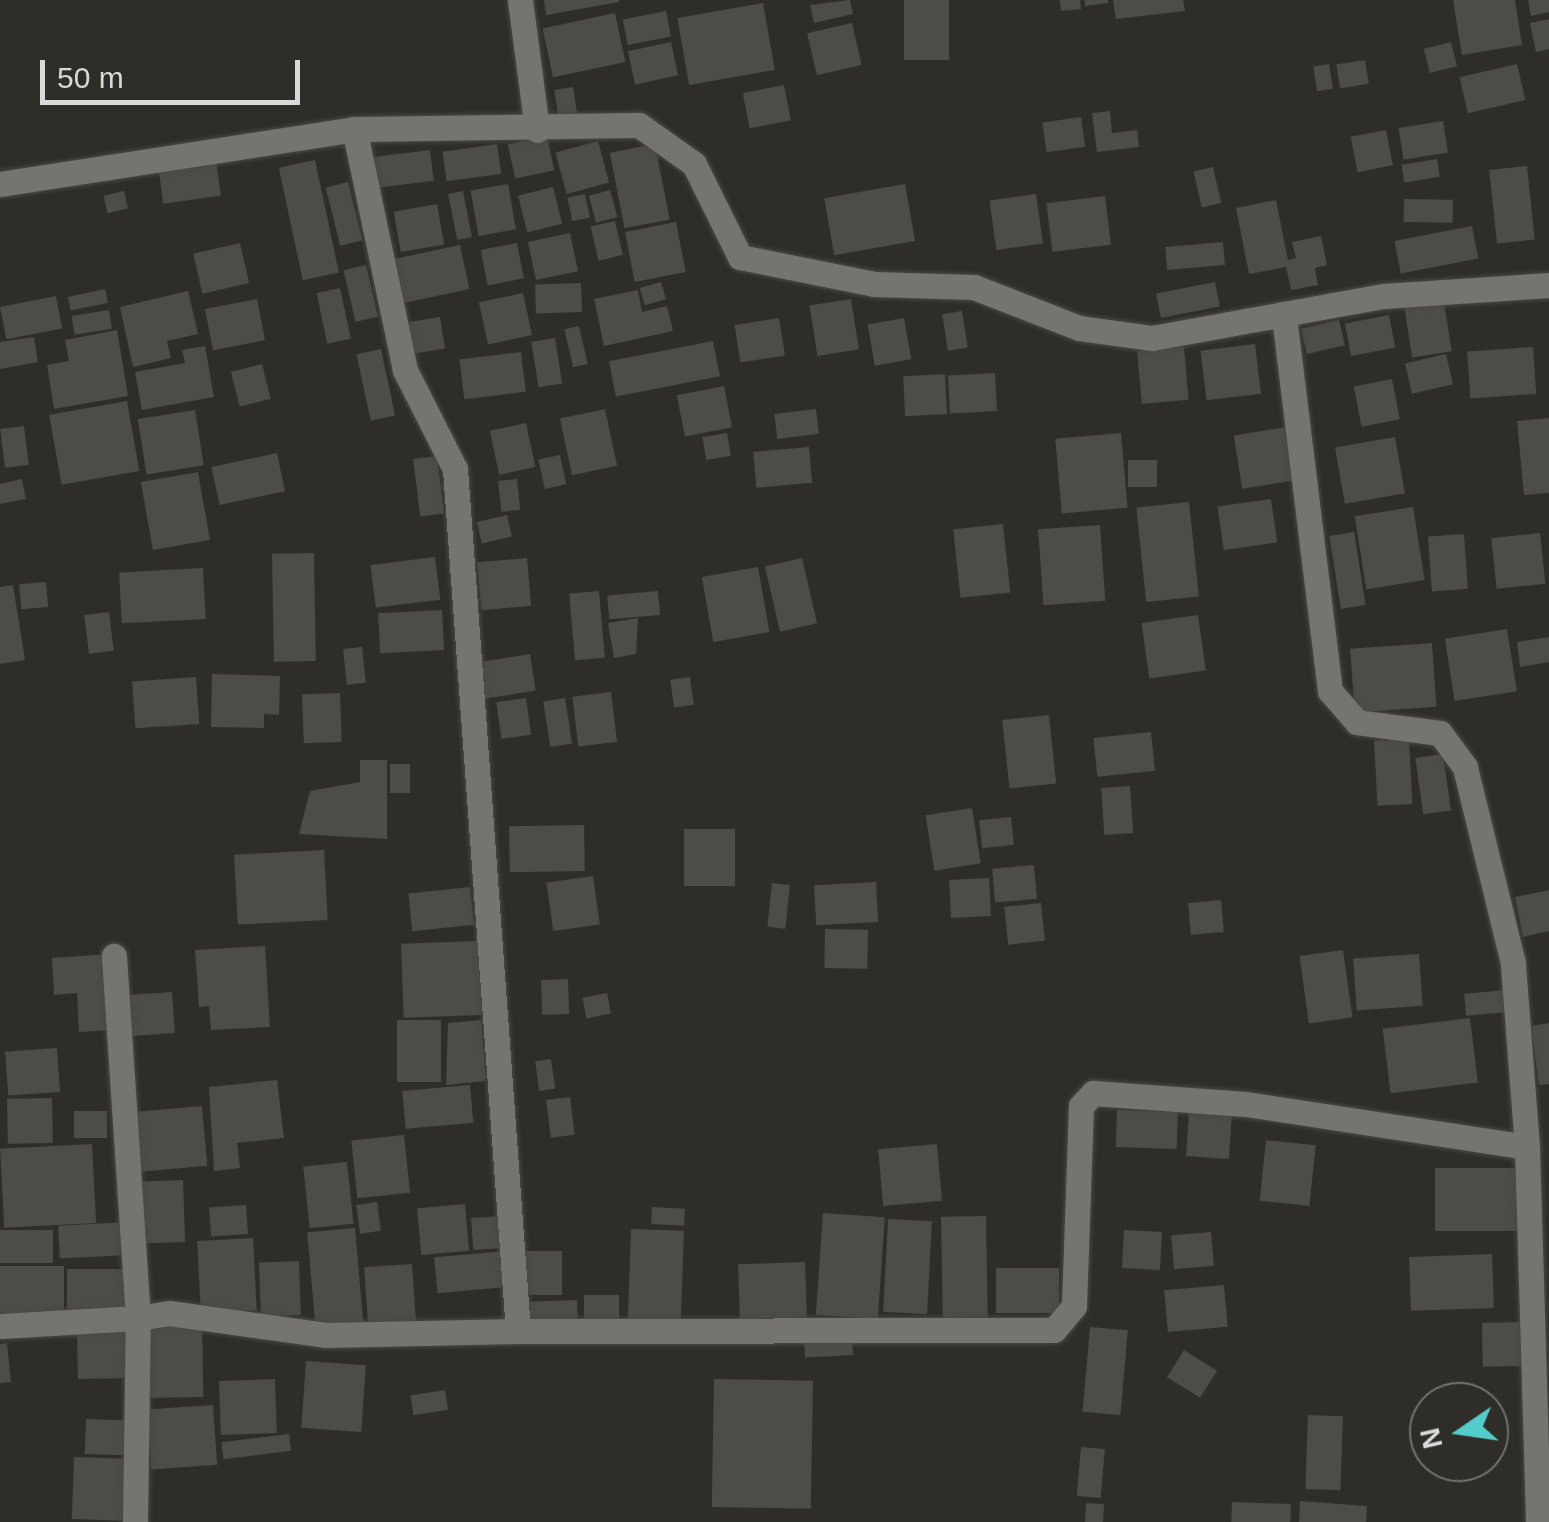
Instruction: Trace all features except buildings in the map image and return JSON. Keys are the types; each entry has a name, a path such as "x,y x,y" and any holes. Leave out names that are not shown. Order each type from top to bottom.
{"street":[{"path":"520,0 538,130"},
{"path":"0,184 354,129 538,130 639,125 694,164 740,257 874,284 974,287 1078,328 1152,338 1384,296 1549,285"},
{"path":"354,129 405,370 455,468 518,1331"},
{"path":"1284,314 1330,691 1357,722 1440,734 1465,767 1513,962 1527,1147 1538,1522"},
{"path":"114,956 138,1318 135,1522"},
{"path":"0,1326 138,1318 169,1312 325,1335 1054,1330 1068,1321 1076,1290 1081,1106 1093,1093 1246,1104 1527,1147"}]}
